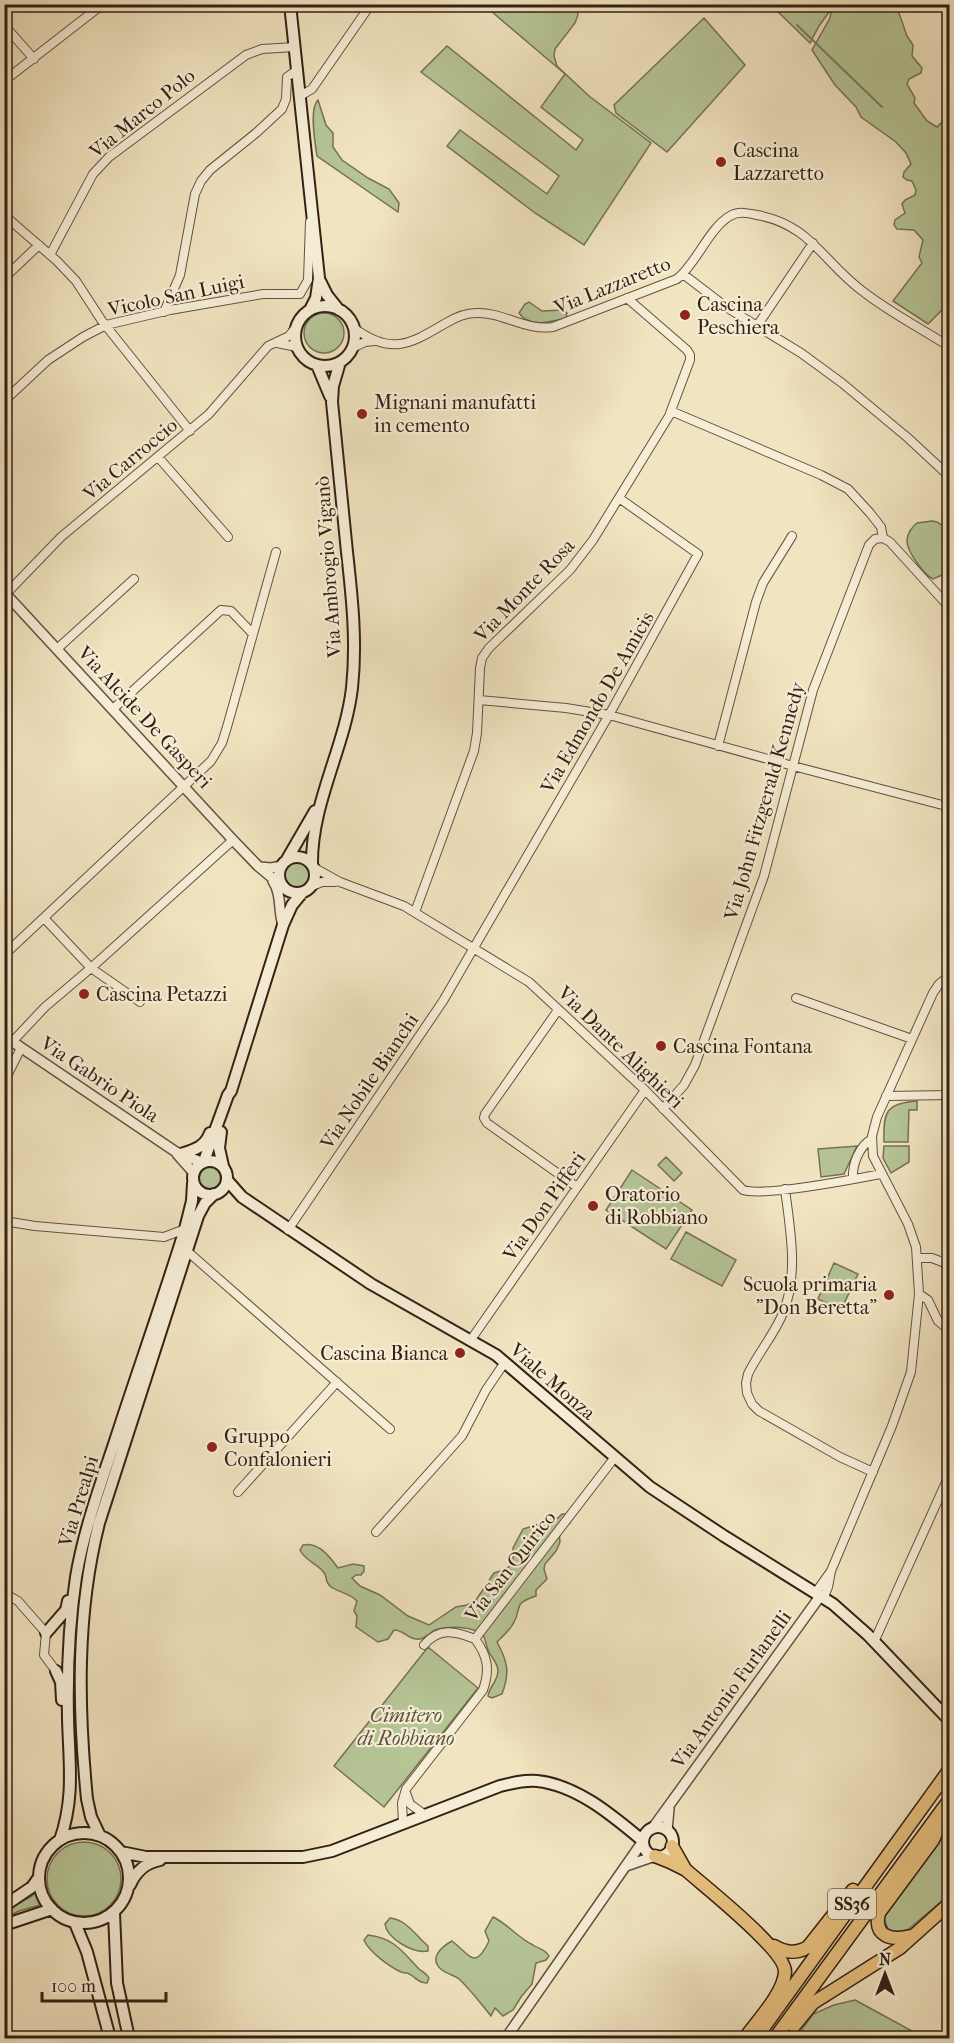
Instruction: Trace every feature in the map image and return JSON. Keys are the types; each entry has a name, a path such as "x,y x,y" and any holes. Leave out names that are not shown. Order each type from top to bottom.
{"highway":[{"name":"SS36","path":"756,2038 950,1769"},
{"name":"SS36","path":"775,2038 950,1799"},
{"path":"912,1935 897,1939 885,1936 878,1927 877,1920 879,1913 933,1840 939,1826 940,1812"},
{"path":"672,1846 686,1870"},
{"path":"655,1856 686,1870 768,1943 784,1964 783,1981 774,1999 745,2038"},
{"path":"768,1943 782,1951 789,1952 801,1951 808,1947 852,1890 871,1877"},
{"path":"784,2038 813,2003 900,1948 950,1903"}],"main road":[{"path":"290,4 319,278 318,291 310,310 300,320 297,327 295,340 297,347"},
{"path":"319,278 327,295 354,328 352,348"},
{"path":"310,310 325,306 339,310"},
{"name":"Via Ambrogio Viganò","path":"297,347 309,361 317,365 325,379 332,402"},
{"name":"Via Ambrogio Viganò","path":"313,866 313,837 349,706 355,643 332,402 333,386 340,362 352,348"},
{"path":"317,365 333,365 340,362"},
{"name":"Via Ambrogio Viganò","path":"284,863 322,798"},
{"path":"228,1096 232,1096 219,1139 220,1154 227,1180 224,1187 216,1193 201,1193 193,1178 203,1162 228,1096 283,925 292,905 302,893 312,886 315,877 313,866 303,858 297,857 284,863 279,876 287,903 283,925"},
{"path":"284,888 296,894 302,893"},
{"path":"178,1153 197,1149 207,1141 220,1107 228,1096"},
{"path":"203,1162 217,1161 224,1167"},
{"name":"Via Prealpi","path":"100,1836 91,1817 87,1799 80,1693 81,1641 90,1561 99,1523 183,1250 185,1229 192,1201 193,1178"},
{"name":"Viale Monza","path":"227,1180 242,1197 288,1230 371,1284 505,1362 650,1487 823,1597 874,1642 950,1721"},
{"name":"Viale Monza","path":"216,1193 242,1197"},
{"name":"Via Prealpi","path":"60,1840 71,1799 68,1717 71,1616 83,1541 95,1498 183,1250 205,1203 216,1193"},
{"path":"46,1633 66,1610 70,1590 76,1578"},
{"path":"56,1671 61,1682 62,1701 68,1717"},
{"path":"121,1852 146,1857 303,1857 332,1851 500,1786 536,1781 576,1792 628,1828 647,1834 660,1827 667,1830 672,1837 672,1846 666,1855 655,1856 647,1852 647,1834"},
{"path":"129,1888 129,1869 121,1852 115,1845 100,1836 86,1833 73,1834 50,1848 43,1859 39,1877 42,1895 52,1909 64,1919 75,1923 95,1922 114,1912 126,1897 134,1876 142,1867 172,1857"},
{"path":"4,1906 32,1887 39,1877"},
{"path":"4,1925 52,1909"},
{"path":"114,1912 117,1983 129,2038"},
{"path":"75,1923 87,1952 110,2038"}],"street":[{"path":"4,81 103,4"},
{"path":"300,96 312,89 371,4"},
{"path":"4,25 34,59"},
{"name":"Via Marco Polo","path":"50,255 96,171 109,157 246,55 262,50 295,46"},
{"path":"164,312 180,275 195,194 201,181 210,170 282,109 286,99 287,77 297,70"},
{"name":"Via Lazzaretto","path":"352,348 365,342 407,344 458,316 474,312 533,328 553,327 677,279 713,234 732,215 745,213 782,220 813,243"},
{"path":"4,215 76,281 106,325 190,431"},
{"name":"Vicolo San Luigi","path":"4,401 48,360 82,337 106,325 263,294 295,295 303,291 308,280 309,226 312,218"},
{"path":"757,326 813,243 850,282 867,295 950,347"},
{"path":"4,278 39,245"},
{"path":"683,274 726,307 801,353 852,390 950,477"},
{"name":"Via Monte Rosa","path":"415,912 474,751 480,668 485,652 570,570 593,540 671,411 690,355 627,298"},
{"name":"Via Carroccio","path":"5,594 61,537 209,414 273,343 289,336 297,327"},
{"name":"Via Lazzaretto","path":"354,328 379,342"},
{"path":"273,343 297,347"},
{"path":"671,411 821,475 848,489 881,527 883,538 891,542 950,608"},
{"path":"158,457 228,537"},
{"name":"Via Edmondo De Amicis","path":"474,949 609,715 698,554 619,498"},
{"path":"718,746 756,602 763,583 792,536"},
{"name":"Via John Fitzgerald Kennedy","path":"663,1109 684,1084 695,1065 764,876 813,690 869,545 875,539 883,538"},
{"path":"4,955 211,761 222,743 276,552"},
{"path":"57,649 134,579"},
{"name":"Via Alcide De Gasperi","path":"5,594 233,840 284,888"},
{"path":"113,709 221,610 231,611 253,634"},
{"path":"478,700 566,708 609,715 950,807"},
{"path":"9,1039 233,840"},
{"path":"258,866 271,868 284,863"},
{"name":"Via Dante Alighieri","path":"313,866 340,882 395,901 529,982 645,1090 739,1188 753,1192 785,1189 881,1174"},
{"path":"270,876 278,891 283,925"},
{"name":"Via Dante Alighieri","path":"312,886 329,881 340,882"},
{"path":"44,918 91,968 140,1002"},
{"name":"Via Nobile Bianchi","path":"288,1230 443,1001 474,949"},
{"path":"823,1597 831,1571 873,1472 909,1378 919,1294 916,1247 908,1224 873,1156 872,1138 875,1122 933,993 939,984 950,975"},
{"path":"795,998 912,1039"},
{"path":"558,1010 484,1118 577,1187"},
{"name":"Via Gabrio Piola","path":"9,1039 178,1153 203,1162"},
{"path":"4,1082 21,1048"},
{"name":"Via Don Pifferi","path":"470,1341 645,1090"},
{"path":"886,1096 950,1095"},
{"path":"854,1179 853,1171 857,1159 864,1145 872,1138"},
{"name":"Via Gabrio Piola","path":"178,1153 193,1178"},
{"path":"785,1189 793,1256 786,1306 748,1374 746,1386 748,1397 759,1411 840,1457 873,1472"},
{"path":"4,1221 34,1226 164,1238 183,1250 390,1429"},
{"path":"164,1238 185,1229"},
{"path":"917,1258 932,1258 950,1265"},
{"path":"919,1294 928,1300 938,1321 950,1330"},
{"path":"376,1532 462,1436 486,1390 505,1362"},
{"path":"238,1492 337,1382"},
{"name":"Via San Quirico","path":"406,1789 483,1690 488,1677 488,1664 483,1650 475,1639 615,1457"},
{"path":"874,1642 947,1480 950,1479"},
{"path":"4,1593 18,1601 46,1633 44,1655 56,1671"},
{"name":"Via Antonio Furlanelli","path":"506,2038 647,1834 823,1597"},
{"path":"424,1645 436,1634 445,1631 456,1632 475,1639"},
{"path":"406,1789 406,1798 414,1810 425,1815"},
{"path":"403,1822 402,1803 406,1789"},
{"name":"Via Antonio Furlanelli","path":"667,1830 671,1803"},
{"path":"626,1866 655,1856"}],"green space":[{"path":"574,4 578,15 575,23 555,49 554,56 557,66 589,96 651,143 584,245 535,213 447,146 460,130 547,194 559,176 421,72 447,46 576,150 583,140 541,107 565,74 484,5"},
{"path":"771,5 889,5 898,11 907,36 913,45 912,56 922,68 921,73 909,79 907,84 915,98 914,103 927,121 937,127 949,115 949,303 928,324 893,301 922,263 919,257 923,240 914,230 897,229 894,225 895,220 905,213 902,204 915,195 916,190 912,181 903,177 911,164 906,153 896,142 861,117 856,107 835,85 812,50 830,18 832,8 810,43"},
{"path":"704,18 745,65 667,152 616,113 614,105"},
{"path":"318,100 326,125 333,133 333,147 342,160 389,189 399,203 398,212 317,156 313,118 315,104"},
{"path":"529,302 542,311 563,310 567,313 566,318 541,323 528,321 519,313"},
{"path":"324,313 332,314 338,319 343,325 343,341 338,347 332,352 324,353 316,352 310,347 305,341 304,333 305,325 310,319 316,314"},
{"path":"932,521 950,530 949,572 933,579 916,562 907,544 908,535 917,523"},
{"path":"297,862 306,866 310,875 306,884 297,888 288,884 284,875 288,866"},
{"path":"917,1101 917,1110 909,1110 908,1142 884,1142 884,1123 888,1111 899,1104"},
{"path":"857,1146 844,1174 821,1177 818,1149"},
{"path":"884,1146 909,1146 909,1162 891,1173 883,1158"},
{"path":"666,1157 682,1173 674,1181 658,1165"},
{"path":"209,1164 219,1168 223,1178 219,1188 209,1192 199,1188 195,1178 199,1168"},
{"path":"632,1170 692,1210 666,1249 606,1210"},
{"path":"686,1232 736,1260 722,1286 671,1259"},
{"path":"834,1263 858,1274 841,1310 818,1299"},
{"path":"562,1514 567,1514 572,1518 570,1523 559,1531 560,1542 545,1564 547,1579 536,1590 536,1596 520,1604 513,1624 497,1642 506,1662 507,1674 502,1694 492,1698 488,1696 497,1678 498,1668 480,1633 468,1628 446,1628 415,1639 394,1630 388,1639 378,1642 356,1627 357,1616 354,1611 357,1601 331,1587 327,1583 325,1574 300,1550 303,1545 314,1545 338,1568 353,1564 364,1566 361,1575 352,1578 360,1586 380,1595 408,1616 429,1625 456,1607 476,1600 494,1573 513,1564 513,1548 523,1529 558,1518"},
{"name":"Cimitero di Robbiano","path":"428,1647 478,1688 384,1807 334,1766"},
{"path":"949,1823 949,1895 905,1932 889,1931 884,1919 887,1910"},
{"path":"91,1842 111,1852 119,1865 121,1879 119,1893 111,1906 98,1914 77,1916 57,1906 49,1893 47,1872 57,1852 70,1844"},
{"path":"37,1890 44,1904 19,1911 5,1918 4,1912 32,1896"},
{"path":"493,1917 528,1942 544,1950 549,1956 546,1960 536,1963 532,1984 513,2010 503,2016 495,2008 491,2016 463,1983 442,1970 436,1962 440,1950 452,1941 472,1958 480,1955 489,1941 485,1931"},
{"path":"390,1918 396,1919 410,1929 428,1946 428,1951 409,1948 396,1940 385,1924"},
{"path":"368,1935 385,1939 397,1946 427,1975 429,1978 427,1983 396,1970 380,1959 364,1940"},
{"path":"855,2000 912,2031 907,2038 796,2038 813,2014 834,2005"}],"waterway":[{"path":"797,25 882,107"}],"place":[{"name":"Cascina Lazzaretto","path":"721,162"},
{"name":"Cascina Peschiera","path":"685,315"},
{"name":"Mignani manufatti in cemento","path":"362,414"},
{"name":"Cascina Petazzi","path":"84,994"},
{"name":"Cascina Fontana","path":"661,1046"},
{"name":"Oratorio di Robbiano","path":"593,1206"},
{"name":"Scuola primaria \"Don Beretta\"","path":"889,1295"},
{"name":"Cascina Bianca","path":"460,1353"},
{"name":"Gruppo Confalonieri","path":"212,1447"}]}
